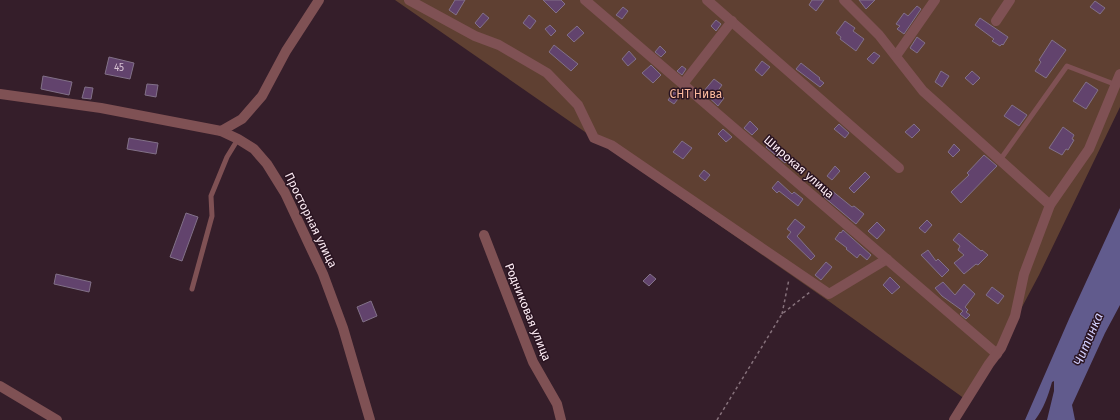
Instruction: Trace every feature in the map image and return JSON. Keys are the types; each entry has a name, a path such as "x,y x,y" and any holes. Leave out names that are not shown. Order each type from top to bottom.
{"street":[{"path":"221,131 242,119 262,96 286,51 319,0"},
{"path":"409,0 475,36 499,45 547,73 578,104 594,138 611,145 829,294 887,259"},
{"name":"Широкая улица","path":"585,0 997,354"},
{"path":"707,0 899,168"},
{"path":"844,0 879,35 923,91 1050,205"},
{"path":"896,56 935,0"},
{"path":"996,21 1010,0"},
{"path":"683,84 732,21"},
{"path":"954,420 969,393 1001,348 1015,316 1024,274 1050,205 1089,149 1114,84 1120,74"},
{"name":"Просторная улица","path":"0,94 101,108 221,131 254,149 267,164 285,193 323,274 343,328 370,420"},
{"name":"Родниковая улица","path":"484,235 533,362 557,404 561,420"},
{"path":"0,386 57,420"}],"lane":[{"path":"1000,160 1067,66 1114,84"},
{"path":"192,289 212,216 211,196 227,157 238,139"}],"path":[{"path":"717,420 782,314 791,268"},
{"path":"782,314 818,286"}],"green space":[{"name":"СНТ Нива","path":"395,0 1120,0 1120,107 1039,275 997,354 965,399 830,302"}],"water":[{"name":"Читинка","path":"1120,208 1120,305 1105,333 1072,405 1075,420 1047,420 1054,391 1054,381 1052,382 1043,406 1035,420 1025,420 1069,319"}],"building":[{"path":"455,0 465,0 456,15 449,10"},
{"path":"543,0 561,0 565,4 556,13"},
{"path":"812,0 824,0 816,11 809,5"},
{"path":"859,0 875,0 866,9"},
{"path":"1095,1 1105,8 1100,14 1090,7"},
{"path":"917,6 921,9 904,34 897,29 900,26 896,24 904,13 908,16"},
{"path":"623,7 628,11 622,19 616,15"},
{"path":"483,13 489,18 480,28 475,23"},
{"path":"529,15 536,21 530,29 523,23"},
{"path":"980,18 1008,37 1003,45 1002,44 1000,46 992,41 994,39 975,25"},
{"path":"716,20 721,24 716,31 711,26"},
{"path":"845,21 855,28 853,31 864,39 856,51 840,39 841,37 836,33"},
{"path":"550,25 556,31 551,36 545,29"},
{"path":"577,26 584,33 574,42 567,35"},
{"path":"917,37 925,43 917,53 910,48"},
{"path":"1052,40 1066,50 1046,78 1035,71 1041,62 1039,60"},
{"path":"554,45 578,64 571,71 549,52"},
{"path":"660,46 666,52 661,57 655,52"},
{"path":"629,51 636,59 628,66 622,59"},
{"path":"874,52 880,56 873,64 867,59"},
{"path":"109,57 134,63 130,79 105,74"},
{"path":"762,61 770,67 762,76 755,70"},
{"path":"801,63 824,83 820,87 796,69"},
{"path":"651,65 661,75 653,83 642,73"},
{"path":"682,66 686,69 682,75 677,71"},
{"path":"941,71 949,76 942,87 935,82"},
{"path":"972,71 980,78 973,85 965,78"},
{"path":"43,76 72,82 69,95 41,89"},
{"path":"714,79 722,85 717,92 724,98 718,106 703,92"},
{"path":"1086,82 1098,90 1086,109 1073,101"},
{"path":"147,84 158,85 156,97 145,95"},
{"path":"85,87 93,88 91,99 82,98"},
{"path":"675,91 681,95 674,104 668,100"},
{"path":"1012,105 1027,115 1019,126 1004,116"},
{"path":"750,121 758,129 752,135 744,128"},
{"path":"839,124 849,133 845,138 834,129"},
{"path":"914,124 920,130 912,138 905,132"},
{"path":"1063,127 1074,135 1072,139 1074,140 1068,150 1066,149 1062,155 1049,148"},
{"path":"723,129 732,137 726,142 718,134"},
{"path":"129,138 158,143 156,154 127,149"},
{"path":"682,141 692,148 683,159 673,152"},
{"path":"771,142 791,157 785,163 766,147"},
{"path":"954,144 960,150 953,157 948,152"},
{"path":"984,155 997,166 961,203 951,192 969,175 967,173"},
{"path":"835,166 840,171 832,180 827,176"},
{"path":"704,170 710,175 705,181 699,176"},
{"path":"865,172 870,177 854,193 849,188"},
{"path":"778,181 792,194 794,192 803,199 798,206 779,191 777,193 772,188"},
{"path":"831,190 852,207 854,206 864,214 856,224 824,197"},
{"path":"186,213 198,217 182,261 170,257"},
{"path":"795,219 805,227 797,236 815,256 811,260 787,237 791,232 787,229"},
{"path":"927,220 932,225 925,233 919,228"},
{"path":"877,222 885,230 877,239 868,231"},
{"path":"843,230 871,255 867,260 860,254 857,258 835,239"},
{"path":"959,233 988,255 978,265 976,264 964,274 954,263 964,255 958,250 960,246 953,240"},
{"path":"928,250 936,261 938,259 949,270 942,277 921,255"},
{"path":"826,262 832,267 821,280 815,275"},
{"path":"56,274 91,282 89,292 54,284"},
{"path":"650,274 656,279 649,286 643,281"},
{"path":"890,277 900,287 892,294 883,285"},
{"path":"943,282 955,295 964,284 975,294 965,307 968,310 966,312 970,315 966,319 960,314 963,311 942,296 935,288"},
{"path":"992,287 1004,296 998,304 986,295"},
{"path":"371,301 377,316 363,322 357,307"}]}
